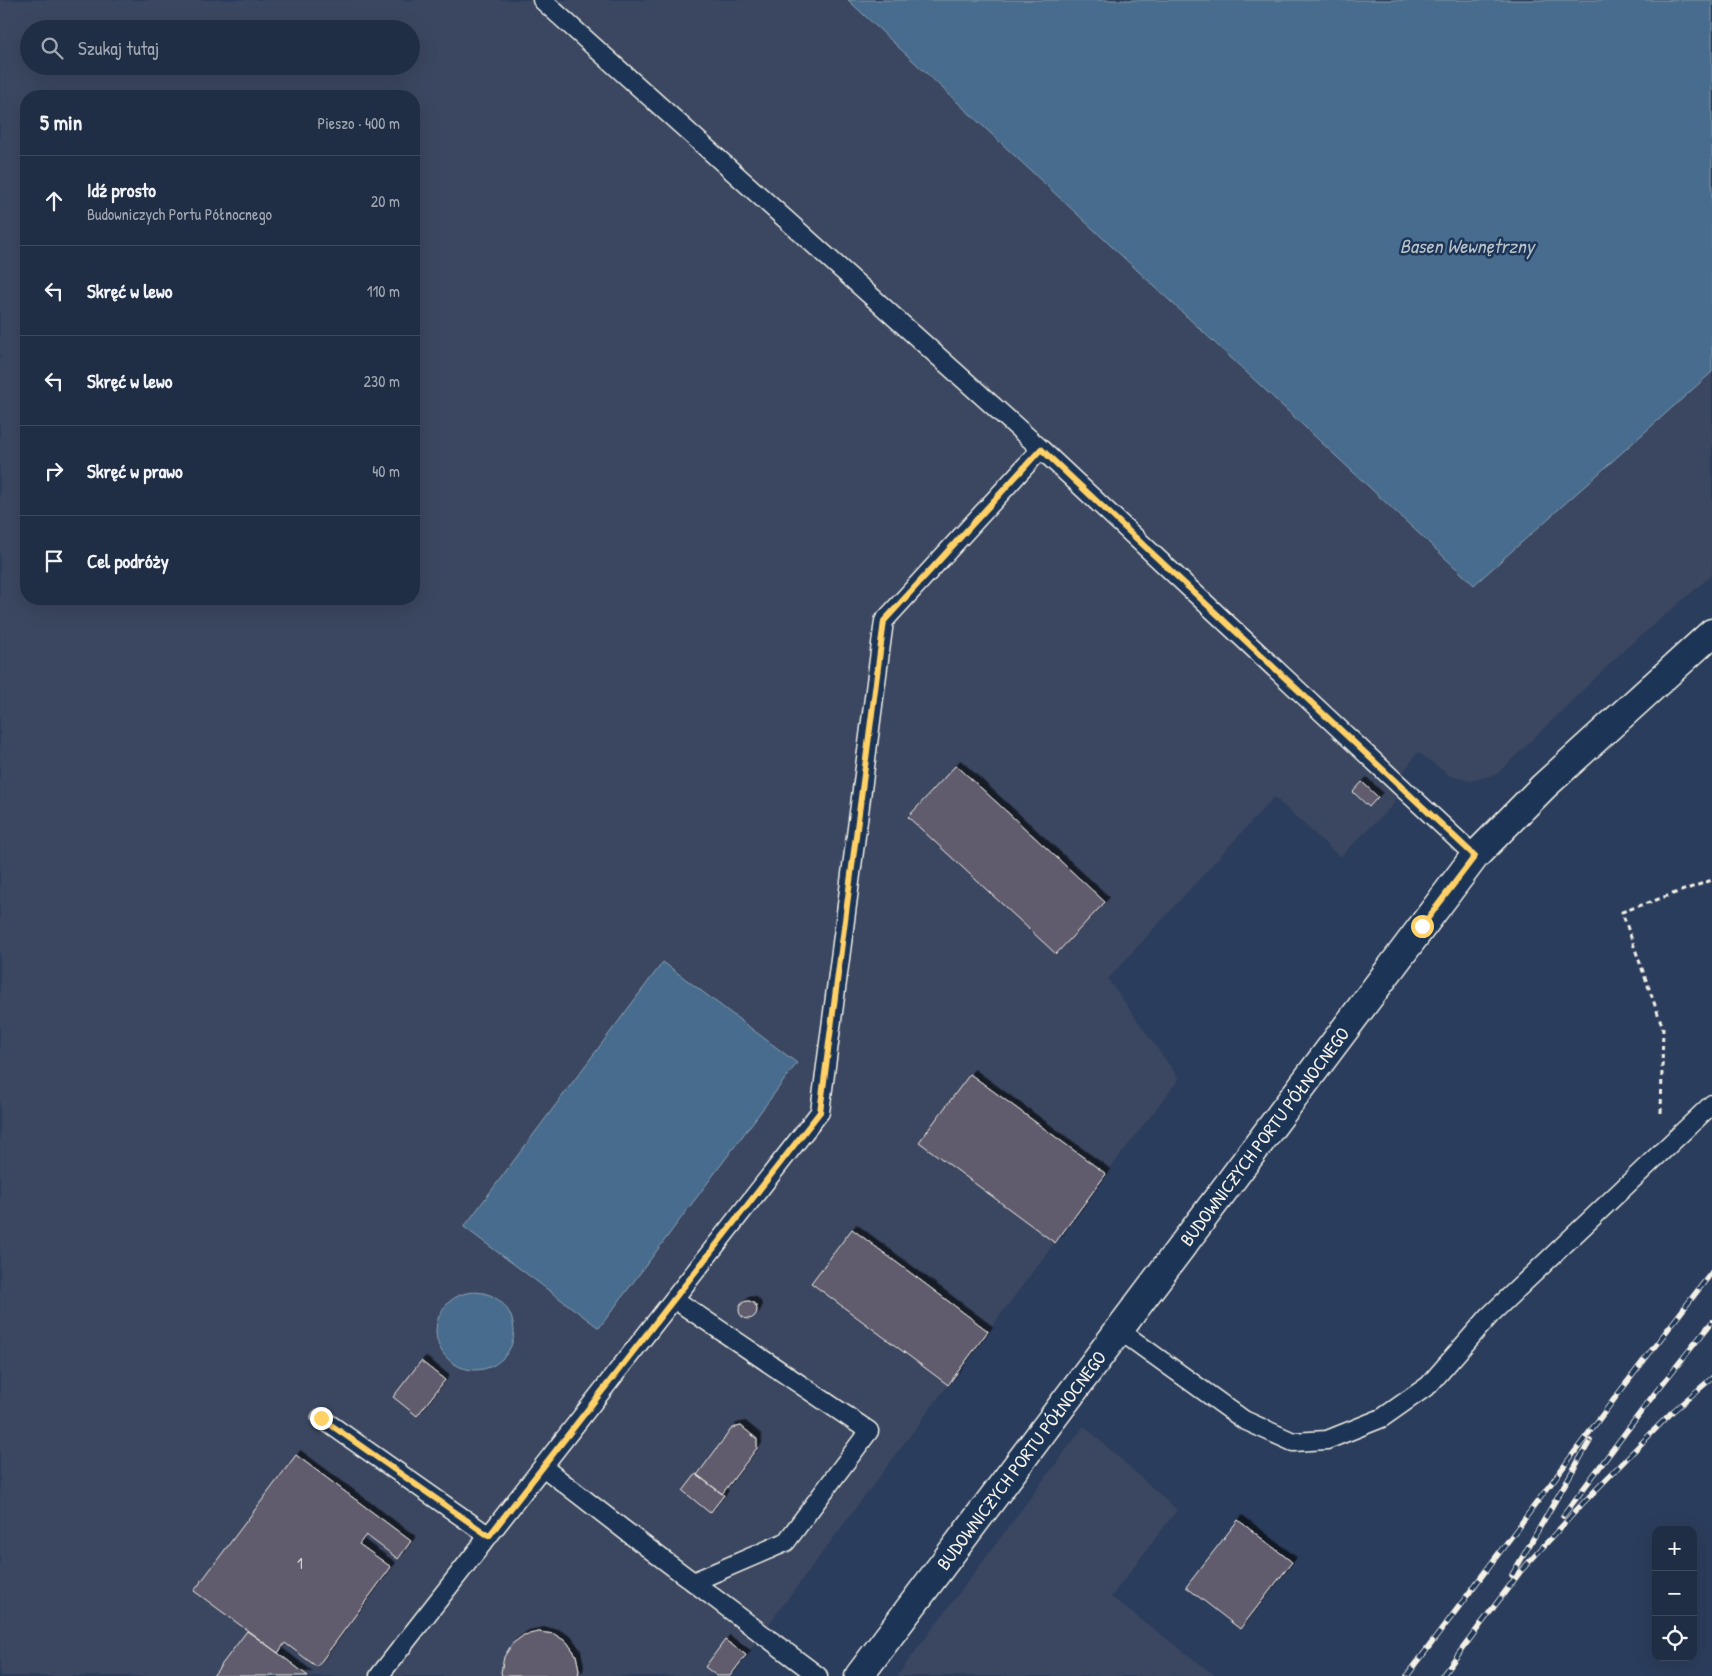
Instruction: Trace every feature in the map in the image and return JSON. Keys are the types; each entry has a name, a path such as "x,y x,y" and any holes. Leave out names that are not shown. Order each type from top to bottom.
{"street":[{"name":"BUDOWNICZYCH PORTU PÓŁNOCNEGO","path":"858,1676 1475,856 1543,787 1712,632"}],"lane":[{"path":"542,0 1041,449 1475,856"},
{"path":"380,1676 820,1112 884,621 1041,449"},
{"path":"1119,1330 1244,1420 1293,1442 1328,1440 1382,1418 1429,1385 1490,1315 1712,1104"},
{"path":"674,1298 870,1432 786,1542 693,1582"},
{"path":"321,1418 489,1536"},
{"path":"543,1467 818,1676"}],"path":[{"path":"1660,1153 1663,1028 1622,912 1712,880"}],"shaded area":[{"path":"0,0 848,0 1474,585 1712,372 1712,575 1623,651 1497,774 1470,781 1450,776 1418,752 1396,782 1394,804 1340,857 1274,797 1108,979 1179,1079 730,1676 0,1676"},
{"path":"1084,1426 1177,1510 1111,1597 1216,1676 897,1676"}],"water":[{"name":"Basen Wewnętrzny","path":"848,0 1712,0 1712,372 1474,585"},
{"path":"663,962 797,1063 599,1328 464,1227"},
{"path":"475,1292 490,1295 502,1304 511,1316 514,1331 511,1346 502,1358 490,1367 475,1370 460,1367 448,1358 439,1346 436,1331 439,1316 448,1304 460,1295"}],"building":[{"path":"956,765 1105,902 1056,954 908,817"},
{"path":"1362,782 1378,797 1369,807 1353,792"},
{"path":"970,1074 1106,1174 1055,1243 919,1142"},
{"path":"852,1229 988,1331 948,1385 811,1283"},
{"path":"744,1301 752,1301 757,1306 755,1317 744,1319 739,1314 739,1306"},
{"path":"421,1361 445,1380 417,1416 393,1397"},
{"path":"741,1426 757,1439 757,1448 722,1494 697,1475 732,1428"},
{"path":"296,1455 411,1541 398,1559 366,1535 359,1544 391,1567 317,1667 285,1643 278,1653 194,1591"},
{"path":"696,1474 724,1495 710,1513 683,1491"},
{"path":"1238,1520 1292,1562 1240,1629 1186,1587"},
{"path":"247,1631 278,1653 308,1676 213,1676"},
{"path":"539,1632 554,1634 567,1642 576,1655 579,1670 578,1676 502,1676 504,1657 512,1644 524,1635"},
{"path":"725,1640 746,1655 730,1676 717,1676 705,1667"}],"railway":[{"path":"1407,1676 1618,1394 1712,1272"},
{"path":"1563,1516 1655,1393 1712,1322"},
{"path":"1442,1676 1520,1572 1584,1502 1672,1412 1712,1378"},
{"path":"1512,1575 1590,1441"}],"route":[{"path":"321,1418 489,1536 820,1112 884,621 1041,449 1475,856 1422,926"}]}
